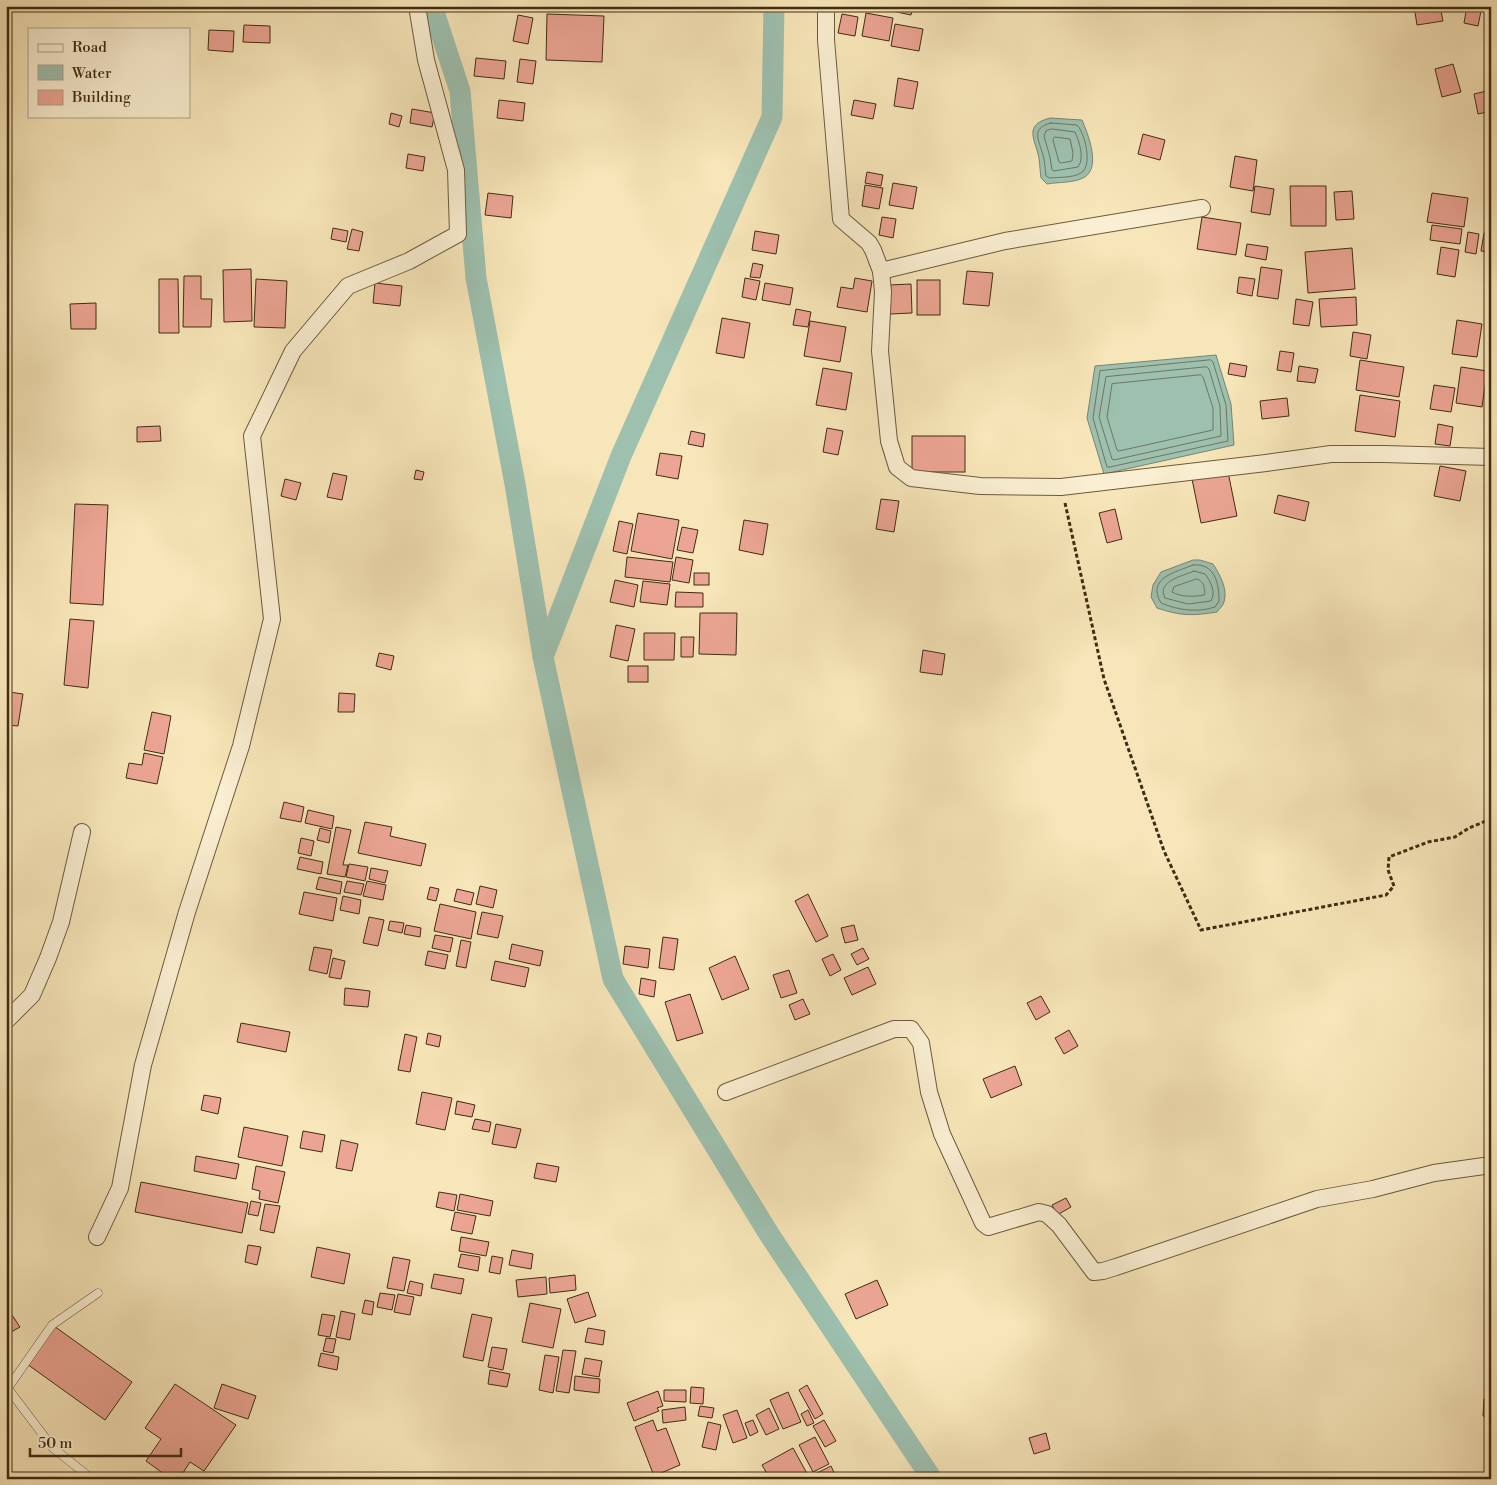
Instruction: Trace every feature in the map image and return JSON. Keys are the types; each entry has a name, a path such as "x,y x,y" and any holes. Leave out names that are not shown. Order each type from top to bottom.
{"street":[{"path":"97,1237 120,1188 143,1065 187,912 241,746 272,619 252,436 293,351 348,286 409,262 458,234 456,170 426,60 418,6"},
{"path":"826,6 826,40 840,219 868,243 873,250 881,271 883,292 880,351 888,441 897,467 910,478 980,486 1061,487 1331,454 1491,457"},
{"path":"881,271 1005,241 1202,208"},
{"path":"6,1021 32,995 48,958 62,922 82,832"},
{"path":"726,1092 894,1029 912,1029 921,1043 929,1092 942,1134 982,1223 988,1227 1039,1212 1047,1214 1059,1225 1094,1272 1125,1264 1317,1199 1373,1189 1434,1173 1491,1165"}],"lane":[{"path":"92,1479 53,1448 7,1387 52,1325 98,1293"}],"path":[{"path":"1061,487 1104,679 1164,850 1201,930 1386,895 1394,886 1388,870 1389,857 1428,842 1455,837 1469,828 1491,819"}],"water":[{"path":"1050,118 1082,120 1090,142 1093,159 1089,173 1083,178 1070,182 1047,184 1041,178 1039,158 1033,134 1036,125"},
{"path":"1216,355 1231,404 1234,445 1104,474 1087,418 1095,366"},
{"path":"1193,560 1213,564 1221,577 1224,587 1225,597 1222,606 1217,612 1193,615 1173,613 1157,608 1151,597 1153,585 1161,572"}],"building":[{"path":"892,6 913,6 911,15 892,11"},
{"path":"1414,6 1440,6 1443,21 1417,25"},
{"path":"1467,6 1482,6 1478,26 1464,23"},
{"path":"866,13 893,18 889,41 862,36"},
{"path":"547,14 604,16 602,62 546,60"},
{"path":"842,14 858,17 855,36 838,33"},
{"path":"518,15 533,18 528,44 513,41"},
{"path":"895,24 923,29 919,51 891,46"},
{"path":"244,25 270,26 270,43 243,42"},
{"path":"209,30 234,31 233,52 208,50"},
{"path":"476,58 506,61 504,79 474,76"},
{"path":"520,59 536,61 533,84 517,82"},
{"path":"1453,64 1461,92 1442,97 1435,69"},
{"path":"898,78 918,82 913,109 894,106"},
{"path":"1491,90 1491,111 1478,114 1474,94"},
{"path":"499,100 525,103 523,121 497,118"},
{"path":"854,100 876,104 873,119 851,115"},
{"path":"412,109 435,113 432,127 410,123"},
{"path":"391,113 402,116 399,127 389,124"},
{"path":"1143,134 1165,140 1160,160 1138,154"},
{"path":"408,154 425,157 423,171 406,168"},
{"path":"1235,156 1257,160 1253,191 1230,187"},
{"path":"867,172 883,175 881,186 865,183"},
{"path":"893,183 917,187 913,209 889,205"},
{"path":"865,185 883,188 879,209 862,206"},
{"path":"1255,186 1274,189 1270,215 1251,212"},
{"path":"1290,186 1326,186 1326,226 1291,226"},
{"path":"1352,191 1354,219 1336,220 1334,192"},
{"path":"488,193 513,196 511,218 485,215"},
{"path":"1432,193 1468,198 1464,227 1427,222"},
{"path":"882,217 896,219 893,238 879,235"},
{"path":"1202,217 1241,223 1236,255 1197,249"},
{"path":"1432,225 1462,229 1460,244 1430,240"},
{"path":"333,228 348,231 346,242 331,239"},
{"path":"352,229 363,232 359,251 347,249"},
{"path":"755,231 779,235 776,254 752,250"},
{"path":"1468,232 1479,234 1476,254 1465,252"},
{"path":"1484,233 1491,234 1491,252 1481,251"},
{"path":"1247,244 1268,247 1266,260 1245,256"},
{"path":"1441,247 1459,250 1455,277 1437,274"},
{"path":"1352,248 1355,289 1308,293 1305,252"},
{"path":"753,263 763,265 760,278 750,277"},
{"path":"1261,267 1282,270 1278,299 1257,296"},
{"path":"251,269 252,321 224,322 223,270"},
{"path":"967,271 993,273 989,306 963,304"},
{"path":"184,276 201,276 201,299 212,299 211,327 183,327"},
{"path":"1239,277 1255,279 1252,296 1237,293"},
{"path":"745,278 760,281 756,300 742,297"},
{"path":"855,278 872,281 867,312 837,307 841,287 853,289"},
{"path":"159,279 178,279 179,333 159,333"},
{"path":"256,279 287,281 285,328 254,327"},
{"path":"917,280 940,280 940,315 917,315"},
{"path":"375,283 402,286 400,306 373,303"},
{"path":"765,283 793,288 790,305 762,300"},
{"path":"911,284 912,313 890,314 889,285"},
{"path":"1356,297 1357,325 1321,327 1319,299"},
{"path":"1296,299 1313,302 1309,326 1293,324"},
{"path":"96,303 96,329 71,329 70,304"},
{"path":"796,309 811,312 808,327 793,325"},
{"path":"722,318 750,323 744,358 716,353"},
{"path":"1457,320 1482,324 1477,357 1452,354"},
{"path":"810,321 846,327 840,362 804,356"},
{"path":"1353,332 1371,335 1367,359 1350,356"},
{"path":"1280,351 1294,353 1291,372 1277,370"},
{"path":"1360,360 1404,367 1399,397 1356,390"},
{"path":"1230,363 1247,366 1245,377 1228,374"},
{"path":"1299,366 1318,369 1315,383 1297,381"},
{"path":"1461,367 1487,371 1482,407 1456,403"},
{"path":"823,368 852,373 846,410 816,405"},
{"path":"1434,385 1455,388 1451,412 1430,409"},
{"path":"1360,395 1400,401 1395,437 1355,431"},
{"path":"1287,398 1289,416 1262,419 1260,401"},
{"path":"1438,424 1453,427 1450,446 1435,444"},
{"path":"160,426 161,441 137,442 137,427"},
{"path":"827,428 843,431 838,455 823,452"},
{"path":"691,431 705,434 703,447 688,444"},
{"path":"912,436 965,436 965,472 912,472"},
{"path":"660,453 682,456 678,479 656,475"},
{"path":"1440,466 1466,471 1460,501 1434,496"},
{"path":"416,470 424,472 422,480 414,479"},
{"path":"1228,472 1237,516 1201,523 1192,479"},
{"path":"333,473 347,476 342,500 327,497"},
{"path":"285,479 301,483 296,500 281,496"},
{"path":"1278,495 1309,502 1305,521 1274,513"},
{"path":"881,499 899,501 894,532 876,529"},
{"path":"75,504 108,505 103,605 70,603"},
{"path":"1115,509 1122,539 1107,543 1099,513"},
{"path":"638,513 679,520 672,559 631,551"},
{"path":"744,520 768,524 763,555 739,550"},
{"path":"619,521 633,524 627,554 613,551"},
{"path":"682,527 698,530 693,553 677,550"},
{"path":"627,557 673,562 670,582 625,577"},
{"path":"676,557 693,560 689,583 672,580"},
{"path":"694,573 709,573 709,585 694,585"},
{"path":"615,580 638,585 634,607 610,602"},
{"path":"643,581 670,584 667,605 640,602"},
{"path":"676,592 703,593 703,607 675,607"},
{"path":"700,613 737,613 736,655 699,654"},
{"path":"70,619 94,621 88,688 64,685"},
{"path":"616,625 635,629 628,661 610,657"},
{"path":"644,633 675,633 674,660 644,660"},
{"path":"681,637 694,637 693,657 681,657"},
{"path":"923,650 945,654 942,675 920,672"},
{"path":"379,653 394,656 391,670 376,666"},
{"path":"628,666 648,666 648,682 628,682"},
{"path":"9,692 23,694 18,726 6,725"},
{"path":"339,693 355,694 354,712 338,712"},
{"path":"152,712 171,716 164,754 144,750"},
{"path":"144,753 163,757 157,784 126,778 129,763 142,765"},
{"path":"284,802 304,807 301,822 280,818"},
{"path":"308,810 334,816 332,829 305,823"},
{"path":"365,822 392,827 390,836 426,844 421,866 358,853"},
{"path":"336,827 351,830 343,865 348,865 345,877 327,874"},
{"path":"320,828 331,831 329,843 317,840"},
{"path":"301,838 314,841 311,856 298,853"},
{"path":"300,857 323,862 321,874 297,869"},
{"path":"349,864 368,867 365,881 346,877"},
{"path":"371,868 388,871 385,883 369,879"},
{"path":"319,877 342,882 340,894 316,889"},
{"path":"347,881 364,884 361,895 344,892"},
{"path":"367,881 386,885 383,900 363,896"},
{"path":"480,886 497,890 493,908 476,904"},
{"path":"430,887 439,889 436,901 427,899"},
{"path":"457,889 474,893 471,905 454,901"},
{"path":"304,892 337,898 333,921 299,914"},
{"path":"808,894 828,936 816,942 795,901"},
{"path":"343,896 361,900 359,914 340,910"},
{"path":"440,904 476,912 471,939 434,931"},
{"path":"482,912 503,916 498,938 477,934"},
{"path":"369,917 384,920 378,946 363,943"},
{"path":"390,921 404,923 402,933 388,930"},
{"path":"406,925 421,928 420,937 404,934"},
{"path":"854,925 858,940 845,943 841,928"},
{"path":"435,935 453,938 450,952 432,948"},
{"path":"663,937 678,939 674,970 659,968"},
{"path":"461,940 471,942 466,968 456,966"},
{"path":"512,944 543,951 540,966 509,959"},
{"path":"625,946 650,949 648,968 623,964"},
{"path":"314,947 332,950 327,974 309,970"},
{"path":"863,948 869,959 857,965 851,954"},
{"path":"428,951 448,955 445,969 425,965"},
{"path":"833,954 841,970 830,976 822,959"},
{"path":"735,956 749,989 722,1000 709,968"},
{"path":"333,958 345,961 341,979 329,977"},
{"path":"495,961 529,968 525,987 491,980"},
{"path":"868,967 876,984 852,995 844,978"},
{"path":"789,970 797,993 781,998 773,975"},
{"path":"641,978 656,981 654,997 639,994"},
{"path":"345,988 370,991 368,1007 344,1005"},
{"path":"690,994 703,1033 677,1041 665,1002"},
{"path":"1041,996 1050,1012 1036,1020 1027,1003"},
{"path":"803,999 810,1014 795,1020 789,1005"},
{"path":"241,1023 290,1032 286,1052 237,1042"},
{"path":"1069,1030 1078,1046 1064,1054 1055,1038"},
{"path":"428,1033 441,1036 439,1047 426,1044"},
{"path":"405,1034 417,1037 410,1072 398,1070"},
{"path":"1015,1066 1022,1085 991,1098 983,1079"},
{"path":"422,1092 452,1098 445,1130 416,1124"},
{"path":"204,1095 221,1098 218,1114 201,1110"},
{"path":"457,1101 475,1105 472,1117 455,1114"},
{"path":"475,1119 491,1122 489,1132 472,1129"},
{"path":"496,1124 521,1129 516,1148 492,1144"},
{"path":"244,1127 288,1136 282,1166 238,1157"},
{"path":"303,1131 325,1135 322,1152 300,1148"},
{"path":"341,1140 358,1144 352,1171 336,1168"},
{"path":"196,1156 239,1164 236,1179 194,1171"},
{"path":"537,1163 559,1167 556,1182 534,1178"},
{"path":"256,1166 285,1172 278,1203 259,1199 260,1191 252,1189"},
{"path":"141,1182 248,1203 242,1233 135,1212"},
{"path":"439,1192 457,1195 454,1211 436,1207"},
{"path":"460,1194 493,1201 490,1216 457,1210"},
{"path":"1066,1198 1071,1207 1057,1215 1052,1205"},
{"path":"251,1201 261,1203 258,1216 248,1214"},
{"path":"265,1204 280,1206 274,1233 260,1230"},
{"path":"455,1212 476,1216 472,1234 451,1230"},
{"path":"461,1237 489,1242 486,1256 459,1251"},
{"path":"248,1245 261,1247 257,1265 245,1262"},
{"path":"317,1247 350,1254 344,1284 311,1277"},
{"path":"512,1250 533,1254 531,1269 509,1265"},
{"path":"461,1254 480,1257 478,1271 458,1267"},
{"path":"492,1256 503,1258 500,1274 489,1272"},
{"path":"393,1257 410,1260 404,1291 387,1288"},
{"path":"434,1274 464,1279 461,1294 431,1288"},
{"path":"575,1275 576,1290 550,1293 549,1278"},
{"path":"546,1277 547,1294 518,1297 516,1280"},
{"path":"877,1280 888,1305 856,1319 845,1294"},
{"path":"410,1281 423,1284 421,1296 407,1293"},
{"path":"588,1292 596,1316 575,1323 567,1299"},
{"path":"380,1293 395,1295 392,1310 377,1307"},
{"path":"398,1294 414,1297 410,1315 394,1312"},
{"path":"365,1300 374,1302 372,1315 362,1313"},
{"path":"530,1303 561,1309 553,1348 522,1342"},
{"path":"6,1306 20,1327 6,1335"},
{"path":"341,1311 355,1314 350,1340 336,1337"},
{"path":"322,1314 335,1316 330,1337 318,1335"},
{"path":"472,1314 492,1318 483,1361 463,1357"},
{"path":"54,1326 132,1382 105,1420 27,1364"},
{"path":"588,1328 605,1331 603,1345 585,1342"},
{"path":"326,1338 336,1339 333,1353 323,1351"},
{"path":"492,1347 507,1349 503,1370 488,1367"},
{"path":"563,1350 576,1351 569,1393 556,1391"},
{"path":"321,1353 339,1357 337,1370 318,1366"},
{"path":"545,1355 559,1357 553,1393 539,1390"},
{"path":"585,1358 602,1361 599,1377 582,1374"},
{"path":"490,1370 510,1374 507,1387 488,1384"},
{"path":"575,1376 600,1379 599,1393 574,1390"},
{"path":"175,1384 236,1425 204,1471 190,1462 179,1479 171,1479 146,1461 161,1439 145,1428"},
{"path":"222,1384 256,1396 248,1419 214,1408"},
{"path":"807,1385 823,1414 815,1419 799,1390"},
{"path":"691,1387 704,1388 703,1404 690,1403"},
{"path":"664,1390 686,1390 686,1402 664,1401"},
{"path":"658,1391 663,1406 657,1408 659,1411 634,1421 627,1403"},
{"path":"788,1392 801,1422 783,1429 770,1400"},
{"path":"1484,1399 1491,1399 1491,1417 1483,1416"},
{"path":"700,1406 714,1408 712,1418 698,1416"},
{"path":"685,1407 686,1420 663,1423 662,1410"},
{"path":"769,1408 779,1429 766,1435 756,1415"},
{"path":"737,1410 747,1438 733,1443 723,1415"},
{"path":"808,1410 814,1423 807,1426 801,1414"},
{"path":"653,1420 657,1431 666,1428 680,1465 654,1476 635,1427"},
{"path":"753,1420 758,1432 750,1436 745,1423"},
{"path":"824,1420 836,1441 825,1447 813,1426"},
{"path":"708,1422 721,1425 716,1450 702,1447"},
{"path":"1046,1433 1050,1449 1034,1454 1029,1438"},
{"path":"815,1437 829,1464 813,1472 799,1445"},
{"path":"793,1448 810,1479 770,1479 762,1465"},
{"path":"831,1466 837,1479 815,1479 813,1475"}],"waterway":[{"path":"432,6 460,91 476,278 515,484 543,656"},
{"path":"774,6 772,117 621,456 543,657 613,979 769,1234 932,1479"}]}
